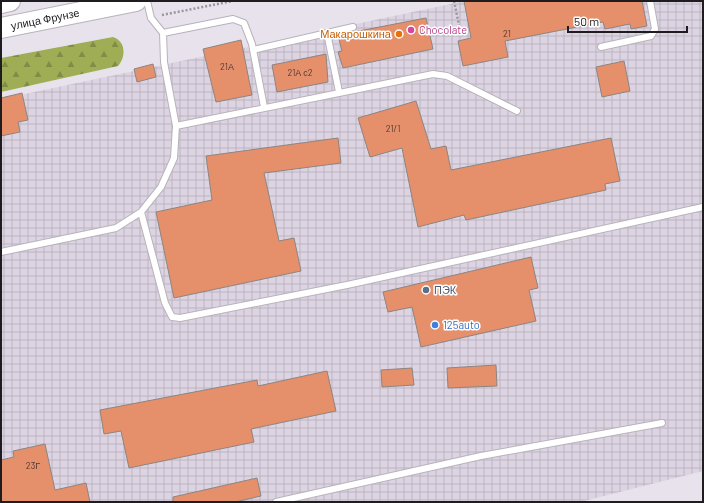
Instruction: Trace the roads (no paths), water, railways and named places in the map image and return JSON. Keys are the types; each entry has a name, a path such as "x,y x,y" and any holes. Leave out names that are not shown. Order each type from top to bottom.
{"main road":[{"path":"1,2 10,1"},
{"name":"улица Фрунзе","path":"1,28 136,1"}],"lane":[{"path":"1,252 116,228 141,212 161,187 174,158 176,126 164,62 162,32 151,18 147,1"},
{"path":"601,47 651,36 655,29 650,1"},
{"path":"162,32 233,19 240,20 244,23 253,50 264,107"},
{"path":"253,50 353,27"},
{"path":"327,33 339,92"},
{"path":"176,126 432,74 447,76 516,111"},
{"path":"141,212 166,303 172,317 180,318 347,285 703,207"},
{"path":"276,502 481,456 662,423"}],"place":[{"name":"Chocolate","path":"411,30"},
{"name":"Макарошкина","path":"399,34"},
{"name":"ПЭК","path":"426,290"},
{"name":"125auto","path":"435,325"}]}
